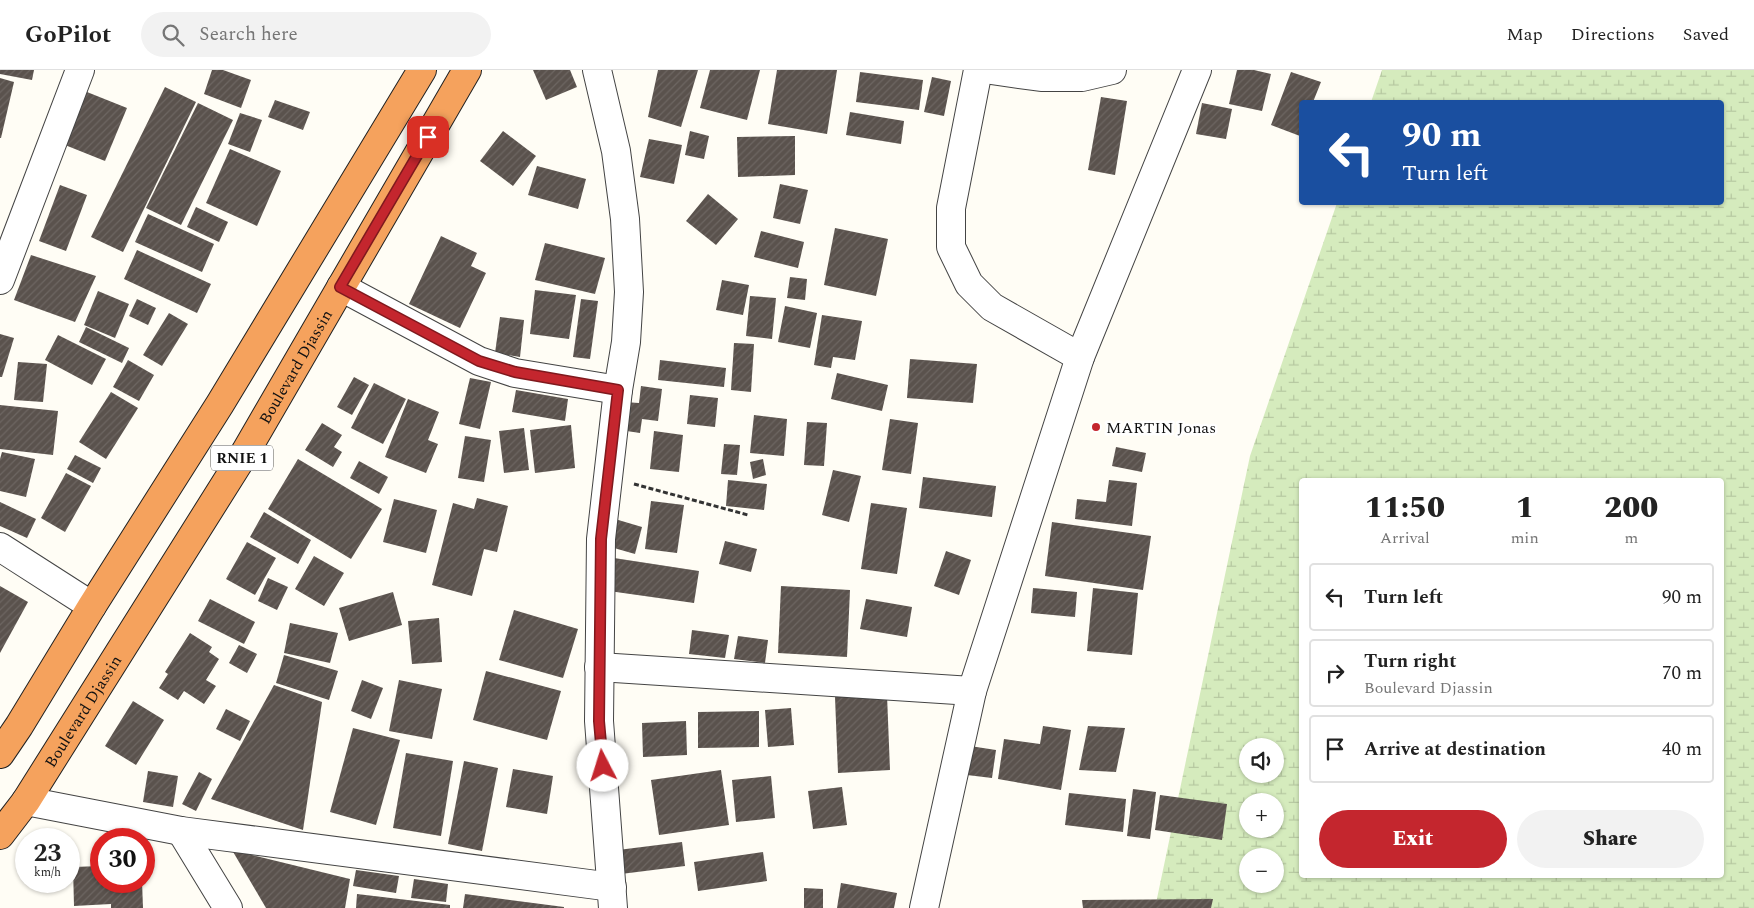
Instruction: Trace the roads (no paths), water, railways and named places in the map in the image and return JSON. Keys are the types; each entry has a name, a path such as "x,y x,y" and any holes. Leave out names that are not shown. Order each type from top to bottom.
{"highway":[{"name":"RNIE 1","path":"0,754 220,404 422,70"},
{"name":"Boulevard Djassin","path":"0,835 26,802 246,451 467,70"}],"street":[{"path":"0,280 80,70"},
{"path":"26,802 181,831 612,897 599,721 601,539 607,476 626,342 629,292 625,219 616,151 598,70"},
{"path":"978,70 951,208 951,247 969,284 992,308 1080,357"},
{"path":"991,70 1041,77 1082,77 1112,70"},
{"path":"924,908 972,691 1080,357 1197,70"},
{"path":"340,287 479,361 515,372 618,390"},
{"path":"0,547 92,606"},
{"path":"599,667 972,691"},
{"path":"181,831 228,908"}],"place":[{"name":"MARTIN Jonas","path":"1096,427"}]}
